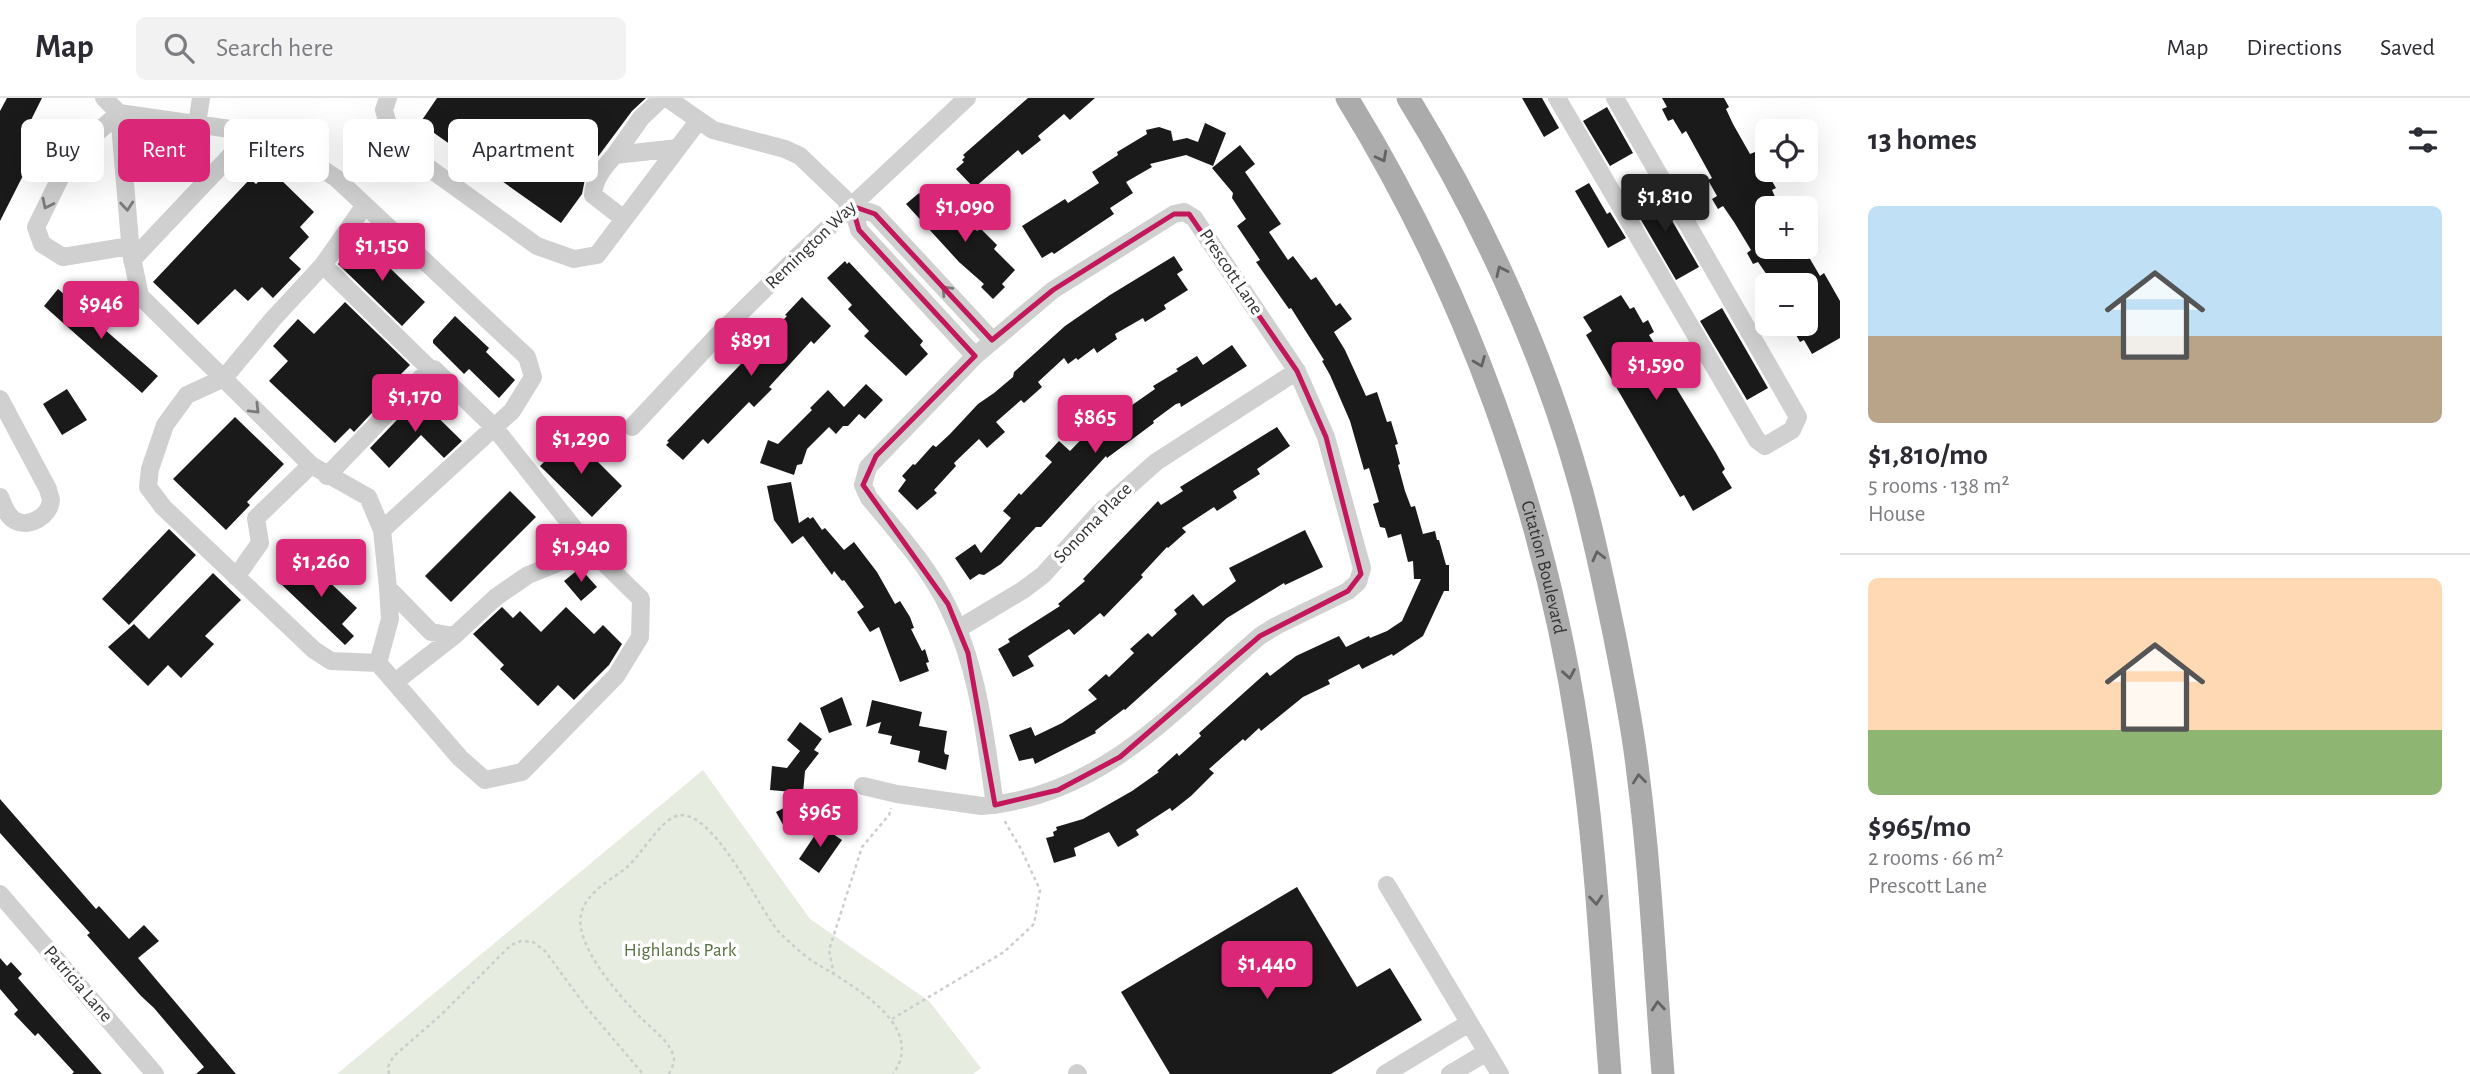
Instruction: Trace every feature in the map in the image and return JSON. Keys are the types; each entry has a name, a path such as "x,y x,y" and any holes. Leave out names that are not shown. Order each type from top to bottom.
{"main road":[{"name":"Citation Boulevard","path":"1347,98 1380,153 1452,296 1505,429 1538,533 1561,634 1587,794 1610,1074"},
{"path":"1408,98 1468,206 1505,280 1538,359 1578,478 1603,579 1625,688 1638,772 1663,1074"}],"street":[{"path":"104,98 119,113 162,119"},
{"path":"198,119 201,98"},
{"path":"388,98 384,110 393,142 537,246 574,260 597,255 699,120"},
{"path":"624,219 593,195 594,185 604,167 641,118 665,98 713,130 785,149 800,156 852,206 875,214 992,340"},
{"name":"Remington Way","path":"632,427 718,335 967,98"},
{"path":"1557,98 1757,440 1765,446 1792,430 1798,417 1615,98"},
{"path":"119,113 131,253 140,296 311,466 368,497 382,530 390,619 378,663"},
{"path":"119,113 82,146 66,166 36,227 42,244 63,257 131,253 224,161"},
{"path":"615,155 678,148"},
{"path":"329,173 527,357 533,377 513,411 382,530"},
{"path":"323,265 494,427 592,550 641,599 640,637 615,676 522,772 485,780 460,758 378,663 331,660 314,650 163,507 148,487 150,469 165,425 187,395 224,378 323,265 365,205"},
{"path":"852,206 859,230 975,356"},
{"name":"Prescott Lane","path":"863,786 961,804 995,805 1039,797 1058,790 1100,769 1139,742 1260,636 1348,591 1358,582 1362,568 1326,437 1297,371 1194,218 1184,212 1174,214 1053,290 992,340 876,456 864,477 863,485 869,498 934,583 968,653 977,686 995,805"},
{"path":"327,476 430,369"},
{"name":"Sonoma Place","path":"958,629 1043,575 1100,512 1156,462 1297,371"},
{"path":"0,497 9,516 18,522 26,523 41,518 51,500 48,489 2,405"},
{"path":"236,578 260,543 256,518 311,466"},
{"path":"395,682 454,636 496,597 528,575 592,550"},
{"path":"388,588 431,632 454,636"},
{"path":"1387,885 1500,1074"},
{"name":"Patricia Lane","path":"0,894 155,1074"},
{"path":"1385,1074 1469,1023"},
{"path":"1450,1074 1487,1052"}],"path":[{"path":"834,975 829,950 862,847 889,815 897,794"},
{"path":"892,1019 1004,952 1034,924 1040,890 1021,849 995,805"},
{"path":"669,1074 674,1060 669,1047 617,991 598,965 586,945 580,922 583,907 593,893 633,862 674,816 684,815 698,819 710,830 778,931 808,958 861,992 892,1019 902,1046 901,1059 893,1074"},
{"path":"389,1074 388,1067 393,1057 443,1013 512,945 521,941 533,942 545,951 587,1008 643,1074"}],"highlighted area":[{"path":"852,206 875,214 992,340 1053,290 1174,214 1189,214 1297,371 1326,437 1361,574 1348,591 1260,636 1120,757 1058,790 995,805 968,653 948,604 863,485 876,456 975,356 859,230"}],"green space":[{"name":"Highlands Park","path":"703,770 810,919 929,1001 981,1068 973,1074 337,1074"}],"building":[{"path":"7,98 42,98 32,119 21,119 21,179 0,221 0,111"},
{"path":"437,98 646,98 632,111 598,157 598,119 448,119 448,143 434,133 434,119 423,119"},
{"path":"1028,98 1095,98 1070,120 1064,114 1038,136 1041,140 1022,155 1018,150 974,188 956,169 964,162 963,155"},
{"path":"1522,98 1542,98 1559,128 1544,137"},
{"path":"1662,98 1724,98 1729,107 1726,109 1750,154 1755,152 1755,182 1772,182 1776,188 1772,190 1775,196 1755,196 1755,259 1810,259 1820,276 1824,273 1840,301 1840,338 1812,354 1804,340 1800,342 1797,336 1818,336 1818,273 1766,273 1758,262 1753,264 1747,253 1751,250 1734,222 1723,206 1718,209 1712,199 1717,196 1708,180 1712,178 1686,131 1682,134 1673,119 1668,121 1662,109 1667,107"},
{"path":"1607,107 1633,153 1610,166 1583,121"},
{"path":"1205,123 1226,133 1213,166 1186,155 1150,164 1152,167 1126,182 1133,193 1110,208 1114,214 1054,254 1052,252 1042,258 1022,226 1065,199 1068,203 1099,183 1092,172 1118,155 1117,152 1147,134 1146,130 1159,127 1171,131 1173,141 1187,138 1198,142"},
{"path":"1240,145 1255,164 1245,172 1281,224 1269,232 1288,260 1293,256 1311,280 1316,277 1336,306 1340,303 1352,319 1334,332 1366,396 1377,392 1387,422 1391,421 1398,444 1395,445 1405,491 1411,507 1415,506 1423,534 1435,531 1439,540 1446,565 1449,565 1449,591 1444,591 1423,636 1393,656 1392,654 1362,669 1359,664 1328,680 1330,684 1303,697 1261,731 1259,728 1245,741 1243,739 1209,769 1214,773 1191,796 1172,811 1170,808 1136,830 1139,835 1118,847 1109,832 1074,848 1076,856 1054,863 1046,838 1054,836 1056,827 1083,819 1159,772 1157,771 1177,753 1179,756 1201,736 1199,733 1267,672 1270,676 1296,656 1339,636 1346,647 1387,631 1402,621 1421,579 1414,579 1413,561 1408,562 1401,534 1388,538 1385,528 1380,527 1373,504 1379,502 1369,468 1364,470 1350,421 1322,361 1324,360 1291,308 1289,309 1256,262 1260,260 1237,226 1246,219 1232,198 1233,193 1212,168"},
{"path":"247,182 283,182 314,212 300,227 309,237 289,258 301,269 273,298 262,287 248,301 235,289 198,325 153,282"},
{"path":"503,182 584,182 582,194 561,223"},
{"path":"1589,183 1607,214 1610,212 1626,238 1608,248 1575,191"},
{"path":"1653,188 1699,267 1676,280 1630,201"},
{"path":"919,193 923,198 928,194 948,217 957,209 977,231 980,228 997,245 994,249 1015,270 1002,284 1005,287 993,299 981,287 984,284 959,262 906,204"},
{"path":"361,240 425,302 402,326 338,264"},
{"path":"1174,256 1183,270 1177,274 1188,290 1164,305 1166,309 1145,322 1143,318 1115,334 1117,339 1097,353 1094,348 1068,364 1064,358 1038,382 1042,387 1024,403 1021,400 996,422 1005,432 987,448 979,439 954,463 956,466 934,490 937,493 917,510 898,491 906,480 902,476 913,464 915,465 933,445 936,447 978,404 1013,377 1014,372 1065,326"},
{"path":"845,261 847,264 849,262 923,341 920,345 928,354 906,376 864,336 869,331 848,309 852,305 827,278"},
{"path":"58,289 158,376 142,393 44,306"},
{"path":"1621,295 1630,309 1634,307 1643,323 1648,320 1654,332 1649,335 1659,351 1655,353 1716,453 1725,469 1722,472 1732,488 1693,511 1684,495 1680,497 1586,335 1592,331 1583,317"},
{"path":"802,297 831,326 814,344 811,341 754,407 749,402 708,444 703,439 683,460 666,445 669,442 667,441"},
{"path":"345,302 410,365 397,378 401,382 354,432 350,428 335,443 269,381 288,361 273,346 298,319 314,334"},
{"path":"1722,308 1768,388 1747,400 1700,321"},
{"path":"455,316 489,348 486,352 515,380 499,398 469,369 464,374 433,343"},
{"path":"1232,345 1247,366 1181,407 1180,403 1176,404 1107,458 1106,456 1041,527 1036,527 1001,564 970,580 955,558 975,544 981,553 1011,518 1003,511 1052,462 1045,456 1059,441 1070,451 1101,419 1097,413 1117,399 1125,410 1155,389 1153,386 1197,356 1203,365"},
{"path":"866,384 883,400 865,419 859,414 836,434 829,427 807,449 802,464 797,465 794,475 760,463 768,440 778,444 828,390 844,407"},
{"path":"67,389 87,420 62,435 43,404"},
{"path":"418,398 462,441 444,458 421,435 389,468 370,448"},
{"path":"235,417 284,464 247,502 250,505 226,530 173,479"},
{"path":"1277,427 1290,446 1257,469 1260,474 1233,491 1237,498 1217,511 1214,507 1182,528 1186,532 1167,547 1141,575 1143,577 1104,617 1100,613 1074,635 1069,629 1028,656 1034,666 1013,677 998,649 1010,642 1008,639 1060,606 1058,604 1085,581 1083,579 1158,501 1161,505 1183,491 1180,487"},
{"path":"571,435 622,486 592,517 540,466"},
{"path":"791,482 799,523 813,517 822,530 825,528 844,550 854,542 877,572 895,604 900,601 910,617 914,628 911,629 922,651 925,649 929,671 900,682 879,627 870,632 857,612 864,607 844,580 834,571 832,575 803,536 792,544 774,520 767,486"},
{"path":"510,491 536,517 451,602 425,576"},
{"path":"169,529 196,555 129,625 102,599"},
{"path":"1305,530 1323,567 1285,585 1284,583 1227,618 1125,710 1095,731 1096,733 1035,764 1033,758 1019,761 1009,735 1031,727 1035,736 1062,723 1097,699 1088,690 1106,674 1109,677 1134,653 1130,649 1148,633 1152,637 1177,614 1174,610 1193,594 1203,606 1236,581 1229,568"},
{"path":"305,559 357,608 342,624 354,636 345,645 281,584"},
{"path":"580,568 597,587 581,601 564,581"},
{"path":"213,573 241,600 205,636 214,644 181,678 168,665 148,686 108,647 134,624 149,639"},
{"path":"502,607 513,618 520,611 541,632 566,607 594,634 603,625 622,644 609,665 574,700 558,685 538,706 500,669 504,665 473,634"},
{"path":"842,697 852,725 829,733 820,708"},
{"path":"872,700 922,712 919,726 947,731 944,751 949,755 946,770 918,762 920,751 890,744 892,736 878,733 881,722 866,727"},
{"path":"800,722 822,739 814,750 819,753 805,771 803,793 770,790 772,766 787,768 800,751 787,740"},
{"path":"803,798 800,828 788,834 776,812"},
{"path":"0,799 96,909 99,906 129,939 144,925 159,941 138,958 236,1074 196,1074 204,1067 87,935 90,933 0,833"},
{"path":"821,826 842,840 819,873 799,859"},
{"path":"1297,887 1357,987 1390,968 1422,1020 1331,1074 1170,1074 1121,992"},
{"path":"0,958 7,966 11,962 22,974 18,978 102,1074 72,1074 74,1072 38,1033 35,1036 14,1014 18,1010 0,989"}]}
